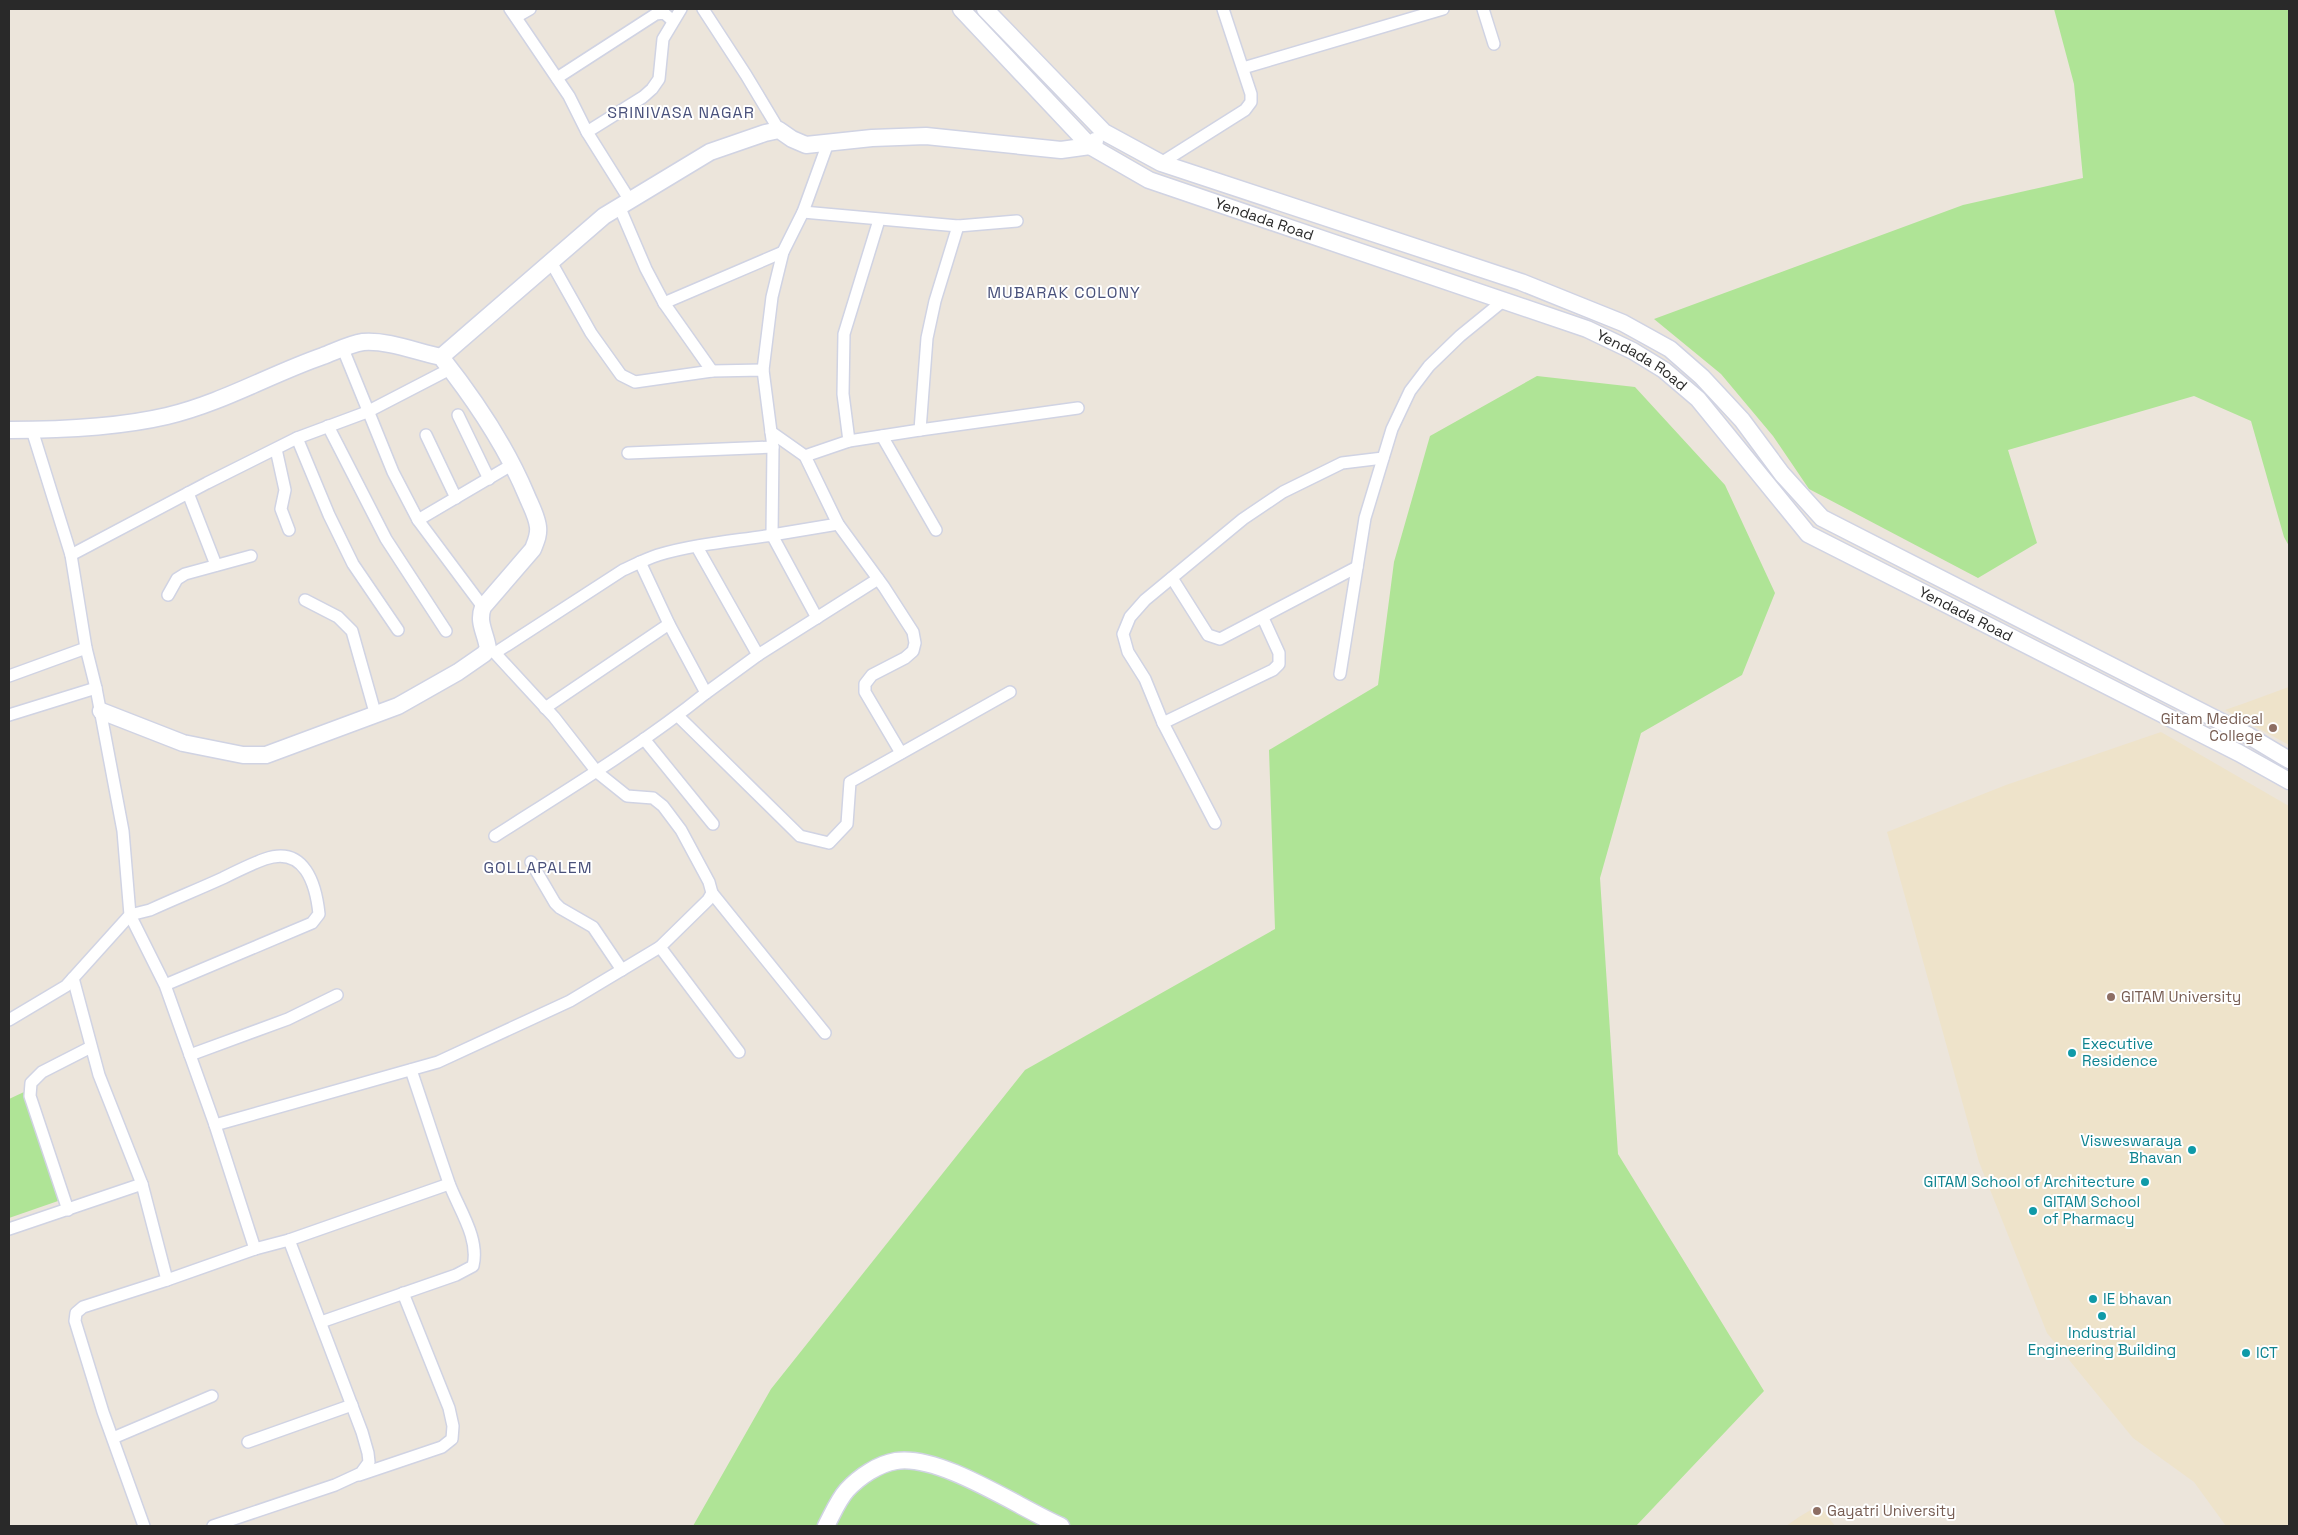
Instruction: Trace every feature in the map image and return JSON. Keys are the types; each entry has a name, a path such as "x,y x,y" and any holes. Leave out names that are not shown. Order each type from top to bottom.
{"main road":[{"name":"Yendada Road","path":"961,9 1090,146 1149,180 1587,329 1633,351 1664,370 1698,399 1808,534 2239,753 2289,781"},
{"name":"Yendada Road","path":"986,9 1104,132 1161,163 1513,280 1623,323 1670,349 1702,376 1742,420 1782,474 1822,518 2249,736 2289,760"},
{"path":"446,363 551,262 604,216 624,202 710,152 765,132 778,130 792,140 806,144 872,138 926,136 1061,150 1090,146 1104,132"},
{"path":"9,430 133,422 168,416 231,394 305,362 361,342 378,342 446,363 493,428 513,464 534,513 538,526 538,539 533,549 483,607 480,621 491,651 433,688 376,716 280,751 254,756 183,743 101,711"},
{"path":"826,1526 846,1491 860,1478 880,1466 896,1461 939,1466 1061,1526"}],"street":[{"path":"530,9 513,13 557,78 624,202 646,269 664,303 712,371"},
{"path":"587,132 643,97 652,89 659,79 663,39 681,9"},
{"path":"703,9 746,75 778,130"},
{"path":"1161,163 1245,110 1251,102 1251,94 1223,9"},
{"path":"1243,68 1443,9"},
{"path":"1483,9 1494,44"},
{"path":"557,78 656,14 664,14 673,20"},
{"path":"817,618 772,535 773,447 763,370 772,297 783,252 803,212 828,143"},
{"path":"803,212 958,226 1017,221"},
{"path":"849,441 843,394 844,334 879,220"},
{"path":"920,430 927,338 935,301 958,226"},
{"path":"664,303 783,252"},
{"path":"551,262 591,333 620,375 628,380 635,382 712,371 763,370"},
{"path":"1340,674 1365,518 1392,429 1410,391 1429,366 1460,336 1503,301"},
{"path":"343,349 393,472 418,520 483,607"},
{"path":"71,556 188,493 297,438 367,412 446,363"},
{"path":"805,456 849,441 1078,408"},
{"path":"458,415 489,479"},
{"path":"328,426 386,539 446,631"},
{"path":"32,430 71,556 86,648 101,711 123,831 130,915 165,985 215,1125 255,1249"},
{"path":"771,432 805,456 838,524 913,632 915,642 913,650 905,658 872,675 865,684 865,692 901,752"},
{"path":"426,435 456,498"},
{"path":"882,436 936,530"},
{"path":"297,438 329,516 346,551 398,630"},
{"path":"628,453 773,447"},
{"path":"276,449 285,490 281,509 289,530"},
{"path":"1214,823 1163,723 1145,679 1128,652 1123,634 1130,617 1145,600 1243,519 1283,492 1342,463 1383,458"},
{"path":"418,520 513,464"},
{"path":"188,493 216,565"},
{"path":"825,1033 712,893 709,882 681,830 663,806 653,798 627,796 597,772 545,708 491,651 623,570 658,555 838,524"},
{"path":"697,547 758,655"},
{"path":"168,595 177,578 185,574 251,556"},
{"path":"640,562 669,624 706,693"},
{"path":"1172,578 1208,635 1220,640 1357,567"},
{"path":"495,836 597,772 678,716 758,655 878,579"},
{"path":"305,600 338,617 352,631 376,716"},
{"path":"1163,723 1272,670 1279,664 1279,653 1262,618"},
{"path":"545,708 669,624"},
{"path":"9,676 86,648"},
{"path":"9,715 96,688"},
{"path":"678,716 800,836 829,843 847,824 850,782 1010,692"},
{"path":"644,739 713,824"},
{"path":"9,1020 66,986 130,915 150,910 267,858 291,858 304,866 314,882 319,914 312,924 165,985"},
{"path":"531,862 555,903 560,908 593,927 622,970"},
{"path":"215,1125 315,1095 438,1062 570,1002 660,946 708,900 712,893"},
{"path":"660,946 739,1052"},
{"path":"73,978 99,1075 142,1184 167,1280"},
{"path":"190,1055 288,1019 337,995"},
{"path":"68,1210 30,1096 31,1082 42,1072 91,1047"},
{"path":"321,1322 462,1273 473,1266 475,1256 474,1245 450,1184 411,1070"},
{"path":"9,1229 142,1184"},
{"path":"144,1526 75,1321 76,1313 83,1307 255,1249 289,1240 450,1184"},
{"path":"289,1240 352,1405 368,1453 369,1462 355,1476"},
{"path":"213,1526 442,1447 452,1440 453,1426 450,1408 403,1293"},
{"path":"113,1438 212,1396"},
{"path":"248,1442 352,1405"}],"shaded area":[{"name":"Gitam Medical College","path":"2289,687 2289,745 2225,710 2245,703"},
{"name":"GITAM University","path":"2161,732 2289,806 2289,1526 2226,1526 2194,1482 2133,1438 2047,1333 1979,1162 1887,832 2006,785"},
{"name":"Gayatri University","path":"1819,1505 1835,1526 1786,1526 1799,1517"}],"green space":[{"path":"2054,9 2289,9 2289,546 2284,537 2251,421 2194,396 2008,450 2037,543 1978,578 1809,489 1773,436 1721,374 1654,319 1963,205 2083,178 2074,84"},
{"path":"1537,376 1635,387 1725,485 1775,593 1742,675 1641,733 1600,878 1618,1154 1764,1391 1636,1526 693,1526 771,1389 1025,1070 1275,929 1269,750 1378,685 1394,562 1430,436"},
{"path":"24,1092 58,1201 9,1218 9,1099"}],"place":[{"name":"Gitam Medical College","path":"2273,728"},
{"name":"GITAM University","path":"2111,997"},
{"name":"Executive Residence","path":"2072,1053"},
{"name":"Visweswaraya Bhavan","path":"2192,1150"},
{"name":"GITAM School of Architecture","path":"2145,1182"},
{"name":"GITAM School of Pharmacy","path":"2033,1211"},
{"name":"IE bhavan","path":"2093,1299"},
{"name":"Industrial Engineering Building","path":"2102,1316"},
{"name":"ICT","path":"2246,1353"},
{"name":"Gayatri University","path":"1817,1511"}],"district":[{"name":"SRINIVASA NAGAR","path":"681,112"},
{"name":"MUBARAK COLONY","path":"1064,292"},
{"name":"GOLLAPALEM","path":"538,867"}]}
